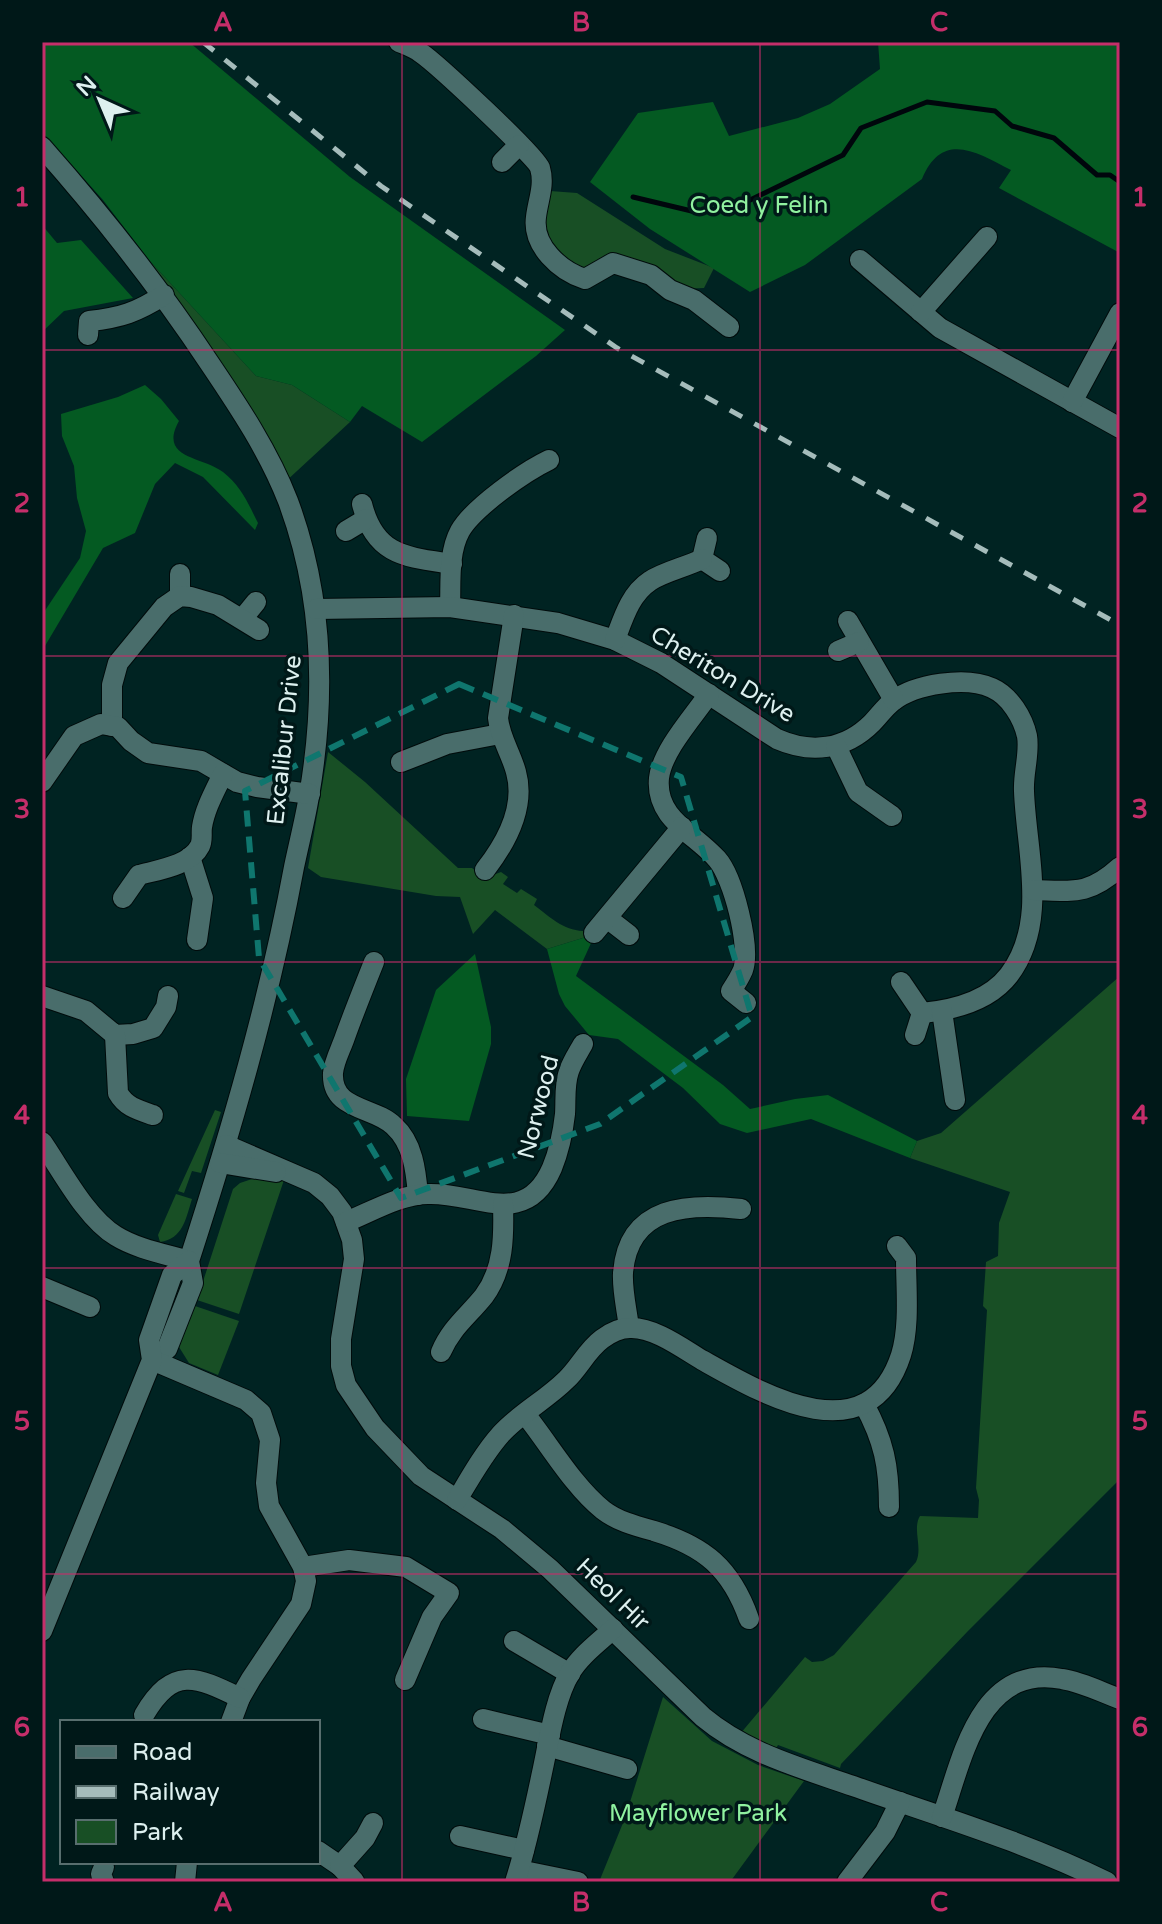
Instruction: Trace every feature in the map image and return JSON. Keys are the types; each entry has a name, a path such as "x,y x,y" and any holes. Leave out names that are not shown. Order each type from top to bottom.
{"street":[{"path":"399,42 420,52 453,80 539,166 542,194 536,219 539,241 553,260 571,275 585,279 613,263 637,269 651,275 670,290 694,300 729,327"},
{"path":"502,162 519,145"},
{"name":"Excalibur Drive","path":"42,147 164,295 235,401 271,464 288,502 316,609 320,666 310,794 281,938 250,1067 189,1261 172,1275 149,1340 152,1360 42,1631"},
{"path":"921,312 987,237"},
{"path":"860,260 952,336 1120,428"},
{"path":"88,335 89,321 125,316 164,295"},
{"path":"1072,402 1120,313"},
{"path":"450,607 452,564 460,532 482,505 549,460"},
{"path":"346,531 364,512 386,547 404,556 452,564"},
{"path":"702,559 707,538"},
{"path":"702,559 720,571"},
{"path":"615,640 631,601 642,587 659,576 702,559"},
{"path":"180,574 180,596"},
{"path":"112,726 112,685 118,663 164,607 180,596 253,617"},
{"name":"Cheriton Drive","path":"316,609 450,607 558,623 615,640 661,663 777,739 794,746 816,749 836,746"},
{"path":"497,863 512,826 518,789 517,775 500,734 500,696 514,615"},
{"path":"848,621 894,700"},
{"path":"838,651 859,642"},
{"path":"892,816 858,792 836,746 870,725 894,700 912,691 957,681 994,688 1008,700 1019,716 1027,738 1024,787 1033,890 1032,915 1025,947 1008,976 980,999 932,1012 915,1035"},
{"path":"709,694 662,764 659,798 667,814 717,858 728,874 746,946 744,969 731,991 746,1003"},
{"path":"42,782 74,736 101,724 118,727 148,753 201,761 237,782 310,794"},
{"path":"410,751 500,734"},
{"path":"123,898 136,866 173,865 190,857 201,845 201,828 209,801 223,774"},
{"path":"861,821 874,803"},
{"path":"629,935 600,925 682,827"},
{"path":"190,857 203,898 197,940"},
{"path":"1033,890 1083,891 1106,880 1120,867"},
{"path":"374,962 334,1067 334,1087 347,1103 383,1118 402,1135 413,1159 418,1195"},
{"path":"901,982 932,1012 947,1091"},
{"path":"42,996 86,1011 115,1035 153,1028 166,1007 168,996"},
{"path":"115,1035 118,1093 131,1107 153,1115"},
{"name":"Norwood","path":"503,1204 520,1203 529,1198 538,1191 552,1167 562,1132 567,1078 583,1044"},
{"path":"42,1142 91,1213 106,1229 123,1240 189,1261"},
{"name":"Heol Hir","path":"223,1154 274,1164 323,1189 336,1203 352,1240 354,1259 340,1352 341,1366 346,1385 363,1413 402,1459 421,1476 502,1529 532,1553 703,1717 722,1732 779,1760 1034,1849 1107,1882"},
{"path":"346,1222 418,1195 438,1194 503,1204 503,1246 497,1271 485,1295 454,1327 441,1352"},
{"path":"629,1328 623,1275 627,1252 639,1231 648,1222 673,1209 701,1205 741,1209"},
{"path":"457,1500 501,1434 570,1377 600,1340 619,1330 644,1331 669,1341 760,1391 788,1402 829,1411 864,1404 890,1380 903,1345 906,1258 897,1246"},
{"path":"42,1287 90,1307"},
{"path":"152,1360 246,1400 261,1413 270,1440 266,1483 269,1506 303,1567 306,1581 301,1604 240,1698 232,1720"},
{"path":"864,1404 883,1444 889,1507"},
{"path":"525,1414 604,1510 627,1523 684,1541 711,1558 735,1587 749,1619"},
{"path":"303,1567 349,1560 406,1567 449,1593 432,1617 405,1680"},
{"path":"519,1867 548,1741 570,1674 613,1629"},
{"path":"514,1641 570,1674"},
{"path":"942,1817 970,1733 982,1712 1002,1692 1026,1681 1051,1677 1076,1682 1120,1699"},
{"path":"144,1715 162,1689 181,1679 203,1682 240,1698"},
{"path":"483,1719 627,1769"},
{"path":"847,1882 885,1832 900,1802"},
{"path":"340,1866 365,1838 373,1823"},
{"path":"460,1836 519,1867 578,1882"},
{"path":"320,1852 340,1866 354,1881"}],"highlighted area":[{"path":"459,684 681,777 752,1017 600,1124 401,1198 259,958 245,791"}],"green space":[{"path":"42,42 189,42 350,177 565,330 536,356 422,442 362,406 350,422 292,385 256,376 149,260 103,200 42,132"},
{"name":"Coed y Felin","path":"878,42 1120,42 1120,253 999,188 1011,170 973,152 950,150 940,154 930,164 922,179 805,265 750,292 650,229 590,182 638,113 713,102 729,136 798,118 830,104 880,69"},
{"path":"550,191 577,193 665,249 714,268 704,288 680,289 637,269 585,279 553,260 543,223"},
{"path":"42,225 57,243 81,240 133,298 64,311 42,332"},
{"path":"149,260 256,376 292,385 350,422 284,483 275,450"},
{"path":"145,385 179,421 174,433 178,450 229,477 244,495 258,523 255,530 203,477 175,463 155,484 135,533 103,548 42,651 42,615 80,558 86,531 77,498 74,466 62,436 61,414 118,397"},
{"path":"328,752 458,868 472,868 485,878 501,872 508,877 503,884 517,893 521,889 537,899 534,905 563,925 583,931 586,937 547,949 495,910 473,934 460,897 436,896 321,877 308,868"},
{"path":"586,937 592,941 576,976 723,1085 750,1109 828,1095 917,1141 910,1158 811,1119 747,1133 720,1124 683,1088 618,1039 589,1035 559,994 547,949"},
{"path":"475,954 491,1027 491,1044 469,1121 407,1116 406,1079 436,990"},
{"path":"1120,976 1120,1479 968,1631 840,1768 778,1745 775,1750 740,1734 805,1657 812,1662 834,1655 916,1562 920,1516 978,1518 976,1488 987,1310 983,1306 986,1262 998,1256 999,1223 1010,1192 910,1158 917,1141 941,1133"},
{"path":"215,1110 221,1112 201,1173 192,1171 184,1193 178,1191"},
{"path":"252,1175 284,1180 239,1314 197,1300 233,1189 252,1179"},
{"path":"176,1194 192,1199 188,1213 179,1232 160,1242 158,1235"},
{"path":"195,1306 239,1321 218,1375 189,1363 179,1347"},
{"name":"Mayflower Park","path":"663,1697 712,1741 758,1765 804,1781 730,1882 599,1882 625,1818"}],"waterway":[{"path":"633,197 700,213 746,202 843,155 861,128 927,102 995,111 1012,126 1054,138 1097,175 1110,175 1120,182"}],"railway":[{"path":"203,42 381,186 617,348 1120,625"}]}
